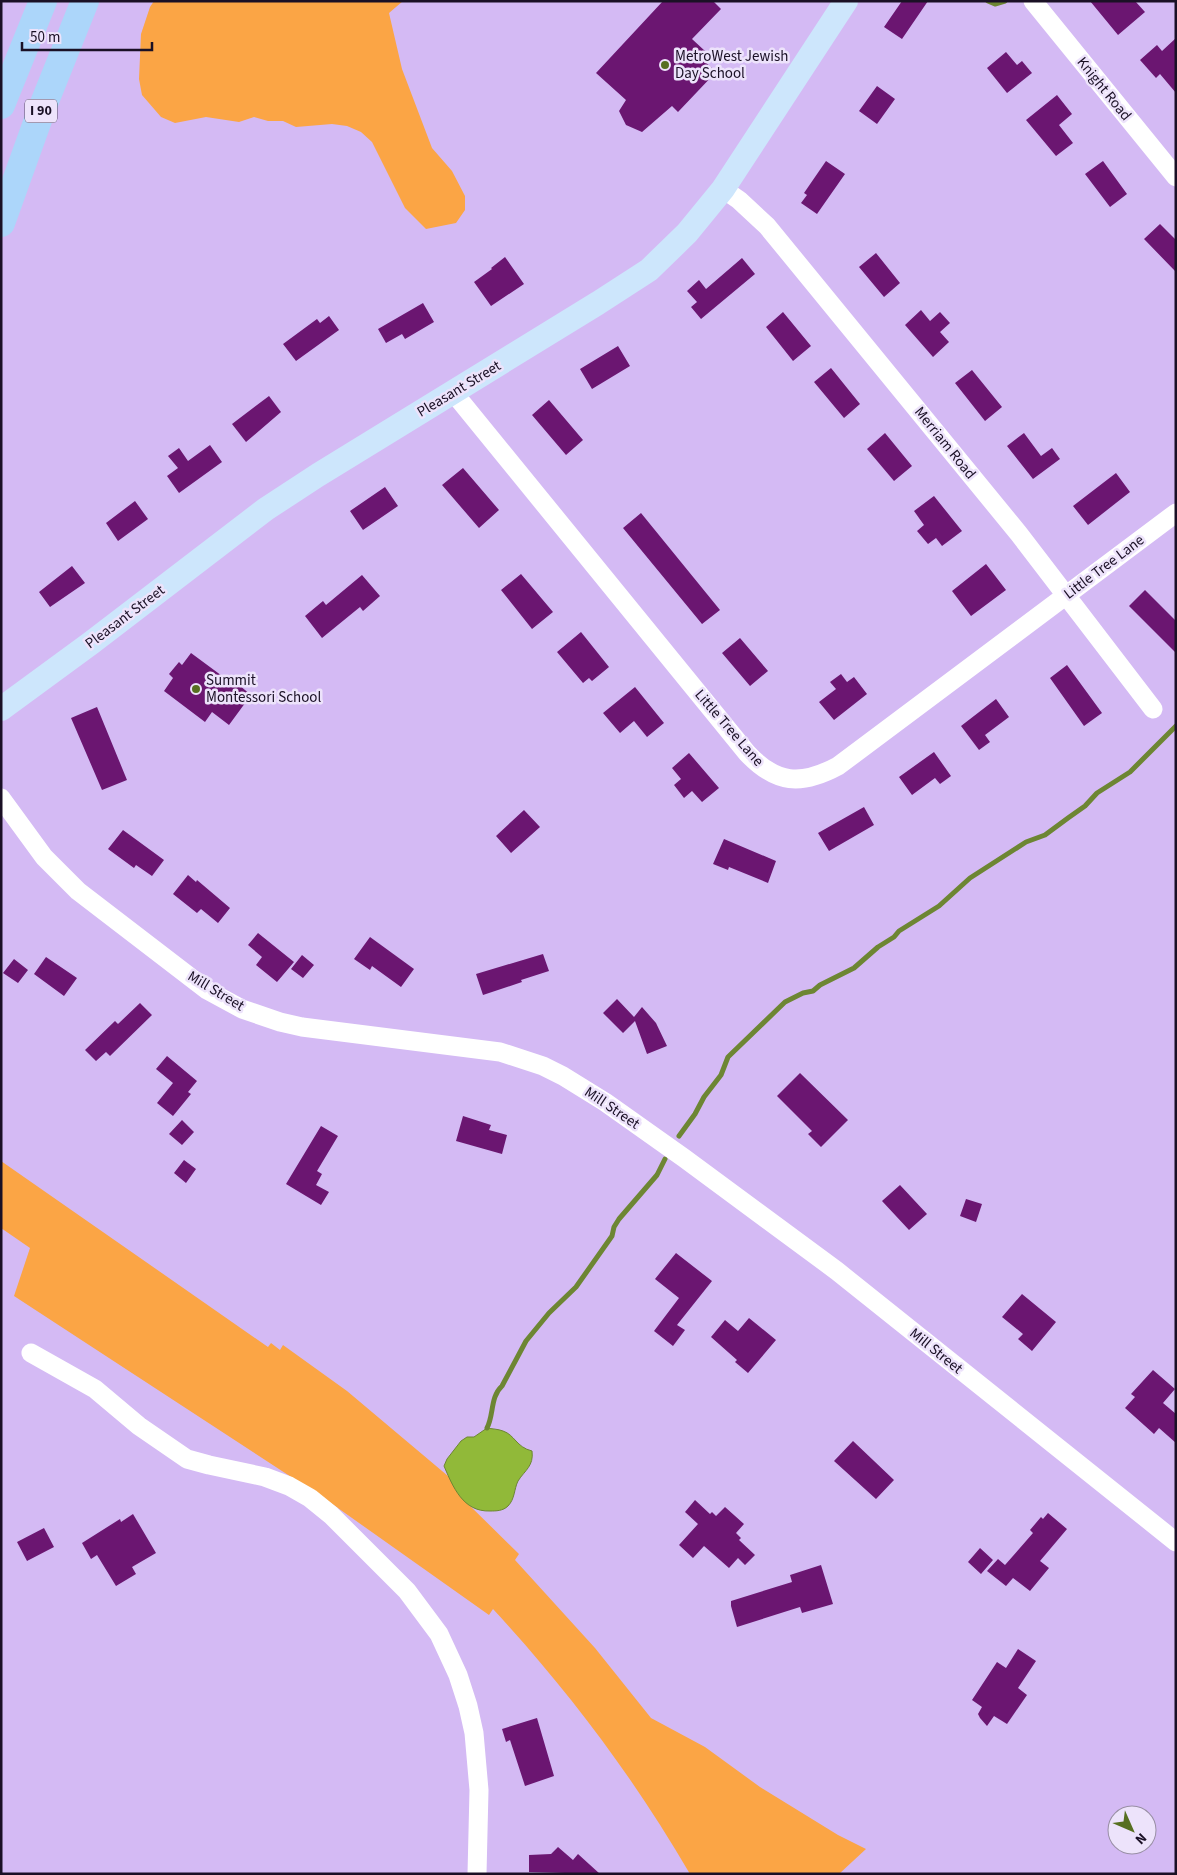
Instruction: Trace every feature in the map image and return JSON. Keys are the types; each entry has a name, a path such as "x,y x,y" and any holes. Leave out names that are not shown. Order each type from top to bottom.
{"highway":[{"name":"I 90","path":"1,105 43,1"},
{"name":"I 90","path":"1,223 85,1"}],"main road":[{"name":"Pleasant Street","path":"1,709 266,510 318,475 598,303 648,270 687,233 722,188 846,1"}],"street":[{"name":"Knight Road","path":"1033,1 1176,176"},
{"name":"Merriam Road","path":"722,188 739,200 767,226 1019,534 1153,709"},
{"name":"Little Tree Lane","path":"453,392 748,753 769,773 782,778 796,780 811,778 838,766 1176,513"},
{"name":"Mill Street","path":"1,798 44,857 78,891 208,990 242,1008 280,1022 302,1027 500,1052 543,1066 590,1092 706,1173 829,1265 1176,1542"},
{"path":"31,1352 95,1389 140,1426 187,1459 265,1476 290,1486 310,1498 331,1515 407,1591 439,1634 456,1668 468,1706 474,1733 479,1790 477,1874"}],"shaded area":[{"path":"154,1 403,1 389,13 402,69 432,148 452,171 465,196 465,210 456,223 426,229 405,208 372,142 361,132 347,126 332,124 296,127 283,121 268,121 254,117 239,122 206,117 175,123 161,117 142,95 139,79 141,34 150,7"},
{"path":"1,1161 268,1347 271,1343 280,1350 283,1345 347,1391 467,1492 462,1498 519,1554 515,1560 595,1648 651,1718 705,1747 760,1787 838,1835 866,1849 839,1874 690,1874 669,1838 599,1736 548,1672 493,1609 489,1615 328,1501 14,1296 30,1248 1,1228"},
{"path":"487,1428 507,1433 522,1447 532,1451 532,1460 518,1481 510,1503 504,1509 497,1511 481,1510 466,1503 455,1490 444,1466 461,1441 467,1437 474,1437"}],"building":[{"path":"663,1 713,1 721,9 692,39 705,51 700,57 716,72 678,112 672,106 642,132 626,125 619,111 626,100 596,73"},
{"path":"902,1 928,1 902,39 884,27"},
{"path":"1090,1 1135,1 1145,12 1118,35"},
{"path":"1176,38 1176,93 1160,74 1156,78 1140,60 1157,45 1162,51"},
{"path":"1006,52 1017,65 1022,61 1032,73 1007,93 987,68"},
{"path":"877,86 895,99 877,124 859,111"},
{"path":"1057,95 1072,114 1059,125 1073,143 1056,156 1026,120"},
{"path":"826,161 845,174 817,214 801,203 807,195 804,193"},
{"path":"1103,161 1127,194 1110,207 1085,174"},
{"path":"1160,224 1176,240 1176,272 1144,239"},
{"path":"876,253 900,283 884,297 859,267"},
{"path":"505,257 524,284 491,306 474,282"},
{"path":"742,258 755,274 701,319 691,307 697,302 687,291 699,280 706,289"},
{"path":"423,303 434,322 405,339 402,334 386,343 378,329"},
{"path":"921,310 930,321 940,312 950,323 940,332 949,342 933,357 905,325"},
{"path":"783,312 811,346 793,361 766,327"},
{"path":"329,316 339,330 296,361 283,344 317,319 320,323"},
{"path":"618,346 630,366 592,389 580,369"},
{"path":"831,368 860,404 844,418 814,382"},
{"path":"972,370 1002,407 985,421 955,383"},
{"path":"269,396 281,412 246,442 232,424"},
{"path":"549,400 583,440 566,455 532,415"},
{"path":"885,433 912,466 894,481 867,449"},
{"path":"1024,433 1041,456 1052,448 1060,459 1033,479 1007,446"},
{"path":"210,445 222,462 179,493 167,476 178,468 168,456 179,448 188,461"},
{"path":"463,468 499,510 479,528 442,485"},
{"path":"1116,473 1130,492 1088,525 1073,506"},
{"path":"385,487 398,506 363,530 350,511"},
{"path":"934,496 962,531 942,546 936,538 928,544 917,531 924,525 914,511"},
{"path":"135,501 148,519 118,541 106,523"},
{"path":"641,513 720,610 702,624 623,528"},
{"path":"986,564 1006,590 971,616 952,591"},
{"path":"72,566 85,583 50,607 39,592"},
{"path":"521,574 553,612 532,629 501,590"},
{"path":"362,575 380,596 363,611 360,607 322,638 305,616 323,601 326,605"},
{"path":"1145,590 1176,621 1176,653 1129,606"},
{"path":"581,632 609,667 592,681 589,678 583,683 557,652"},
{"path":"740,638 768,671 750,686 722,653"},
{"path":"191,653 251,695 229,725 212,712 205,722 164,691 173,678 169,674 179,662 182,665"},
{"path":"1067,665 1102,713 1084,726 1050,678"},
{"path":"841,674 847,682 854,677 867,694 834,720 819,702 836,689 830,682"},
{"path":"635,687 664,723 647,737 634,721 620,733 603,713"},
{"path":"996,699 1009,717 985,735 990,742 979,750 961,726"},
{"path":"97,707 127,780 102,790 71,718"},
{"path":"934,752 951,776 940,784 935,778 912,795 899,777"},
{"path":"689,753 719,788 702,802 692,791 684,798 674,785 681,779 672,768"},
{"path":"864,807 874,825 829,851 818,833"},
{"path":"524,810 540,827 511,853 496,836"},
{"path":"123,830 164,860 152,876 136,865 134,868 108,849"},
{"path":"724,839 776,861 768,883 729,867 728,870 713,864"},
{"path":"188,875 196,882 197,880 230,908 218,923 201,909 197,913 173,894"},
{"path":"258,933 294,962 277,982 256,965 262,957 248,945"},
{"path":"370,937 414,969 401,987 372,966 370,970 354,959"},
{"path":"543,954 549,971 483,995 476,974"},
{"path":"302,955 314,965 303,978 291,969"},
{"path":"46,957 77,978 64,996 34,974"},
{"path":"14,959 28,970 18,983 3,973"},
{"path":"617,999 634,1017 642,1007 656,1023 667,1046 647,1054 635,1021 623,1033 603,1013"},
{"path":"140,1003 152,1015 110,1056 106,1052 96,1061 85,1050 115,1021 118,1024"},
{"path":"167,1056 197,1081 188,1092 191,1094 173,1116 157,1103 173,1083 156,1069"},
{"path":"800,1073 848,1120 821,1147 808,1134 812,1131 777,1096"},
{"path":"463,1116 491,1125 489,1130 507,1135 502,1154 456,1141"},
{"path":"182,1120 194,1132 182,1145 169,1134"},
{"path":"321,1126 338,1136 317,1171 322,1174 316,1185 329,1192 321,1205 286,1184"},
{"path":"184,1160 196,1169 186,1183 174,1173"},
{"path":"900,1185 927,1214 909,1230 882,1201"},
{"path":"966,1199 982,1204 976,1222 960,1216"},
{"path":"676,1253 712,1281 677,1325 685,1330 673,1346 654,1331 679,1298 655,1279"},
{"path":"1022,1294 1056,1322 1032,1351 1018,1339 1023,1334 1002,1317"},
{"path":"749,1318 776,1340 748,1373 735,1362 737,1360 711,1337 725,1320 738,1331"},
{"path":"1153,1370 1175,1389 1163,1403 1176,1414 1176,1443 1159,1428 1154,1434 1125,1408 1135,1397 1131,1394"},
{"path":"853,1441 894,1480 876,1499 834,1461"},
{"path":"695,1500 710,1514 712,1512 716,1516 725,1507 744,1524 736,1533 741,1538 739,1540 755,1555 745,1565 738,1558 729,1568 704,1546 693,1558 679,1545 698,1524 685,1512"},
{"path":"1048,1513 1067,1529 1040,1561 1049,1568 1030,1591 1013,1578 1006,1586 987,1571 998,1559 1005,1565 1033,1533 1030,1530 1041,1517 1043,1519"},
{"path":"133,1514 156,1553 132,1567 136,1574 116,1586 97,1555 91,1559 82,1543 120,1519 121,1522"},
{"path":"44,1528 54,1547 27,1561 17,1542"},
{"path":"980,1548 993,1560 981,1574 968,1562"},
{"path":"821,1565 833,1604 802,1613 800,1607 737,1627 731,1601 792,1582 790,1575"},
{"path":"1018,1649 1036,1661 1018,1688 1027,1695 1007,1724 994,1716 987,1726 978,1714 982,1707 972,1700 997,1662 1006,1668"},
{"path":"537,1718 554,1776 525,1786 510,1740 506,1742 502,1729"},
{"path":"558,1847 573,1860 578,1854 600,1874 529,1872 529,1855 551,1854"}],"waterway":[{"path":"988,1 995,4 1005,1"},
{"path":"679,1136 695,1114 704,1097 721,1075 728,1057 785,1002 803,993 813,991 820,985 854,968 899,931 939,906 970,878 1026,842 1045,835 1085,806 1097,793 1130,772 1176,726"},
{"path":"487,1428 498,1390 526,1341 549,1313 576,1287 612,1236 614,1227 619,1219 657,1175 665,1159"}],"place":[{"name":"MetroWest Jewish Day School","path":"665,65"},
{"name":"Summit Montessori School","path":"196,689"}]}
